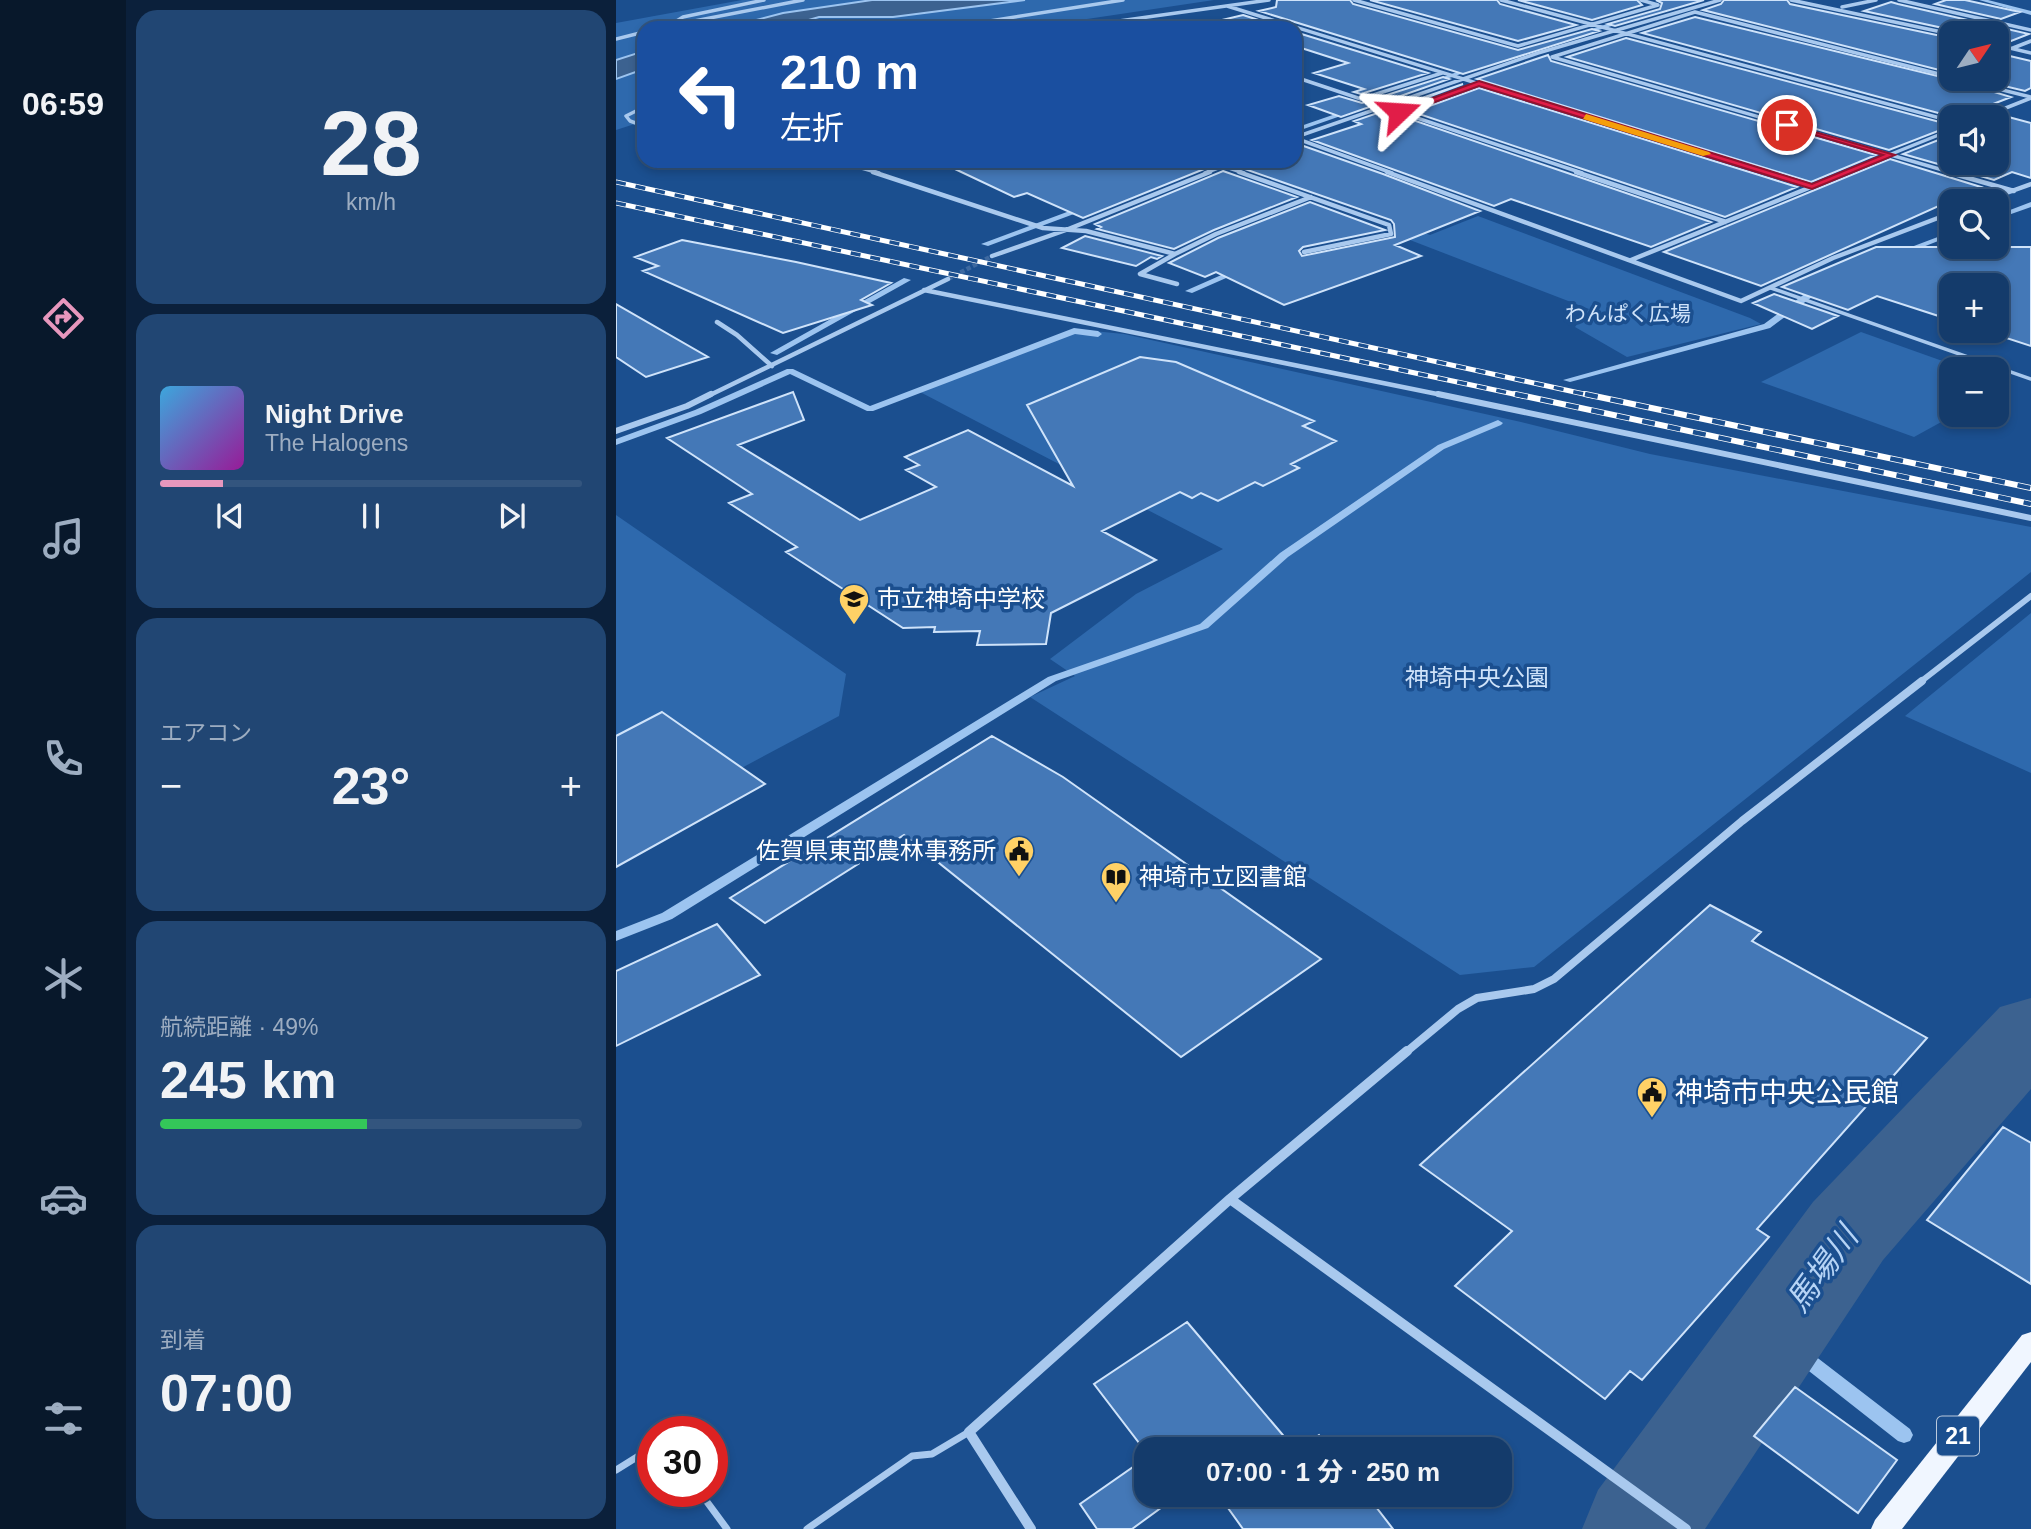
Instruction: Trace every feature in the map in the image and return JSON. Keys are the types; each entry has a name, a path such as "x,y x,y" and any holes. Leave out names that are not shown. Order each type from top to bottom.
{"main road":[{"name":"21","path":"1885,1529 2031,1343"}],"street":[{"path":"677,21 683,17 764,0"},
{"path":"688,21 803,0"},
{"path":"990,21 1123,0"},
{"path":"1110,21 1269,0"},
{"path":"1354,0 1518,46 1658,5 1641,0"},
{"path":"1501,0 1939,118"},
{"path":"1302,136 1611,29 1720,0"},
{"path":"1791,0 1939,31"},
{"path":"1838,8 1876,0"},
{"path":"1899,0 2031,30"},
{"path":"1227,6 1276,21"},
{"path":"1939,74 1695,12 1552,57 2014,191"},
{"path":"1122,19 1128,21"},
{"path":"1302,29 1812,187"},
{"path":"616,39 637,34"},
{"path":"2012,48 2031,41"},
{"path":"2009,47 2031,53"},
{"path":"1302,80 1361,99 1443,72"},
{"path":"1479,83 1399,112 1726,222"},
{"path":"2007,91 2031,97"},
{"path":"2009,106 2031,97"},
{"path":"637,110 626,116 629,121 637,124"},
{"path":"1630,261 1939,135"},
{"path":"1302,141 1741,301 1833,258 1939,218"},
{"path":"860,168 1042,228 1086,231 1175,254"},
{"path":"992,256 1066,230 1218,168"},
{"path":"1229,168 1389,225 1391,234 1304,252"},
{"path":"2009,193 2031,184"},
{"path":"1177,284 1140,274 1216,234 1312,196"},
{"path":"616,431 687,406 948,279"},
{"path":"924,290 1131,330 2031,518"},
{"path":"717,322 737,335 772,366"},
{"path":"1031,1529 969,1432 1230,1199 1458,1009 1477,998 1534,989 1554,979 1742,821 2031,596"},
{"path":"1230,1199 1686,1529"}],"lane":[{"path":"1771,288 2031,379"},
{"path":"807,1529 912,1456 932,1454 969,1432"},
{"path":"616,1470 637,1457"},
{"path":"711,1507 727,1529"}],"green space":[{"path":"742,0 872,0 783,13 752,21 637,21 637,53 616,60 616,23"},
{"path":"1025,0 1214,0 1074,21 805,21 819,17 893,17"},
{"path":"637,72 637,123 616,130 616,79"},
{"name":"わんぱく広場","path":"1478,216 1761,324 1627,357 1575,327 1589,309 1397,235 1403,225 1430,235"},
{"name":"神埼中央公園","path":"1083,330 1124,334 1521,422 1650,454 2031,527 2031,572 1534,967 1460,975 1030,697 1075,676 1050,659 1136,594 1223,549 920,392"},
{"path":"1861,332 1939,360 1939,423 1914,437 1761,382"},
{"path":"616,515 846,674 839,716 616,835"},
{"path":"2031,613 2031,773 1905,716"}],"shaded area":[{"path":"872,0 1025,0 893,17 752,21 783,13"},
{"path":"637,53 637,72 616,79 616,60"}],"building":[{"path":"1277,0 1350,0 1353,4 1518,50 1592,29 1599,31 1463,74 1302,24 1302,21 1291,21 1259,11 1276,7"},
{"path":"1370,0 1497,0 1500,4 1576,25 1518,41"},
{"path":"1518,0 1637,0 1642,5 1592,20"},
{"path":"1656,0 1704,0 1615,26 1608,24 1660,9 1662,3"},
{"path":"1724,0 1787,0 1790,4 1939,35 1939,70 1703,10 1721,4"},
{"path":"1946,0 1965,0 2020,12 2001,19 1935,4"},
{"path":"1891,2 1973,21 1939,21 1939,27 1864,11"},
{"path":"1243,15 1261,21 1218,21"},
{"path":"1695,17 1939,76 1939,91 1991,91 2011,97 1990,105 1939,105 1939,113 1642,33"},
{"path":"2009,29 2029,34 2009,42"},
{"path":"1302,34 1428,73 1361,94 1354,92 1364,89 1314,73 1348,63 1302,48"},
{"path":"1626,38 1939,122 1939,131 1889,150 1567,57"},
{"path":"1548,55 1551,61 1876,155 1811,182 1477,79"},
{"path":"2009,56 2031,61 2031,88 2025,91 2009,87"},
{"path":"1443,77 1449,79 1341,117 1308,105 1339,96 1362,103"},
{"path":"1463,84 1398,108 1395,114 1711,222 1651,247 1511,199 1494,206 1312,140 1361,124 1354,121"},
{"path":"1479,88 1797,187 1725,217 1413,112"},
{"path":"2009,117 2031,123 2031,178 2009,173"},
{"path":"1939,140 1939,164 1903,154"},
{"path":"1302,145 1480,211 1395,245 1421,256 1284,305 1216,272 1205,277 1169,263 1218,238 1310,202 1385,230 1303,247 1299,251 1302,256 1395,237 1391,220 1242,168 1302,168"},
{"path":"1890,159 1981,187 1939,189 1939,206 1761,286 1664,252"},
{"path":"953,168 1207,168 1083,218 1027,193 1014,197"},
{"path":"1223,171 1297,197 1174,249 1097,229 1101,227 1095,224"},
{"path":"1976,175 2005,175 1994,180"},
{"path":"1085,236 1162,256 1157,259 1151,257 1136,266 1062,248"},
{"path":"682,240 891,283 861,300 872,305 783,333 643,271 658,266 635,257"},
{"path":"1876,247 1939,247 1939,259 2009,259 2009,247 2031,247 2031,346 2009,339 2009,273 1939,273 1939,316 1877,296 1848,310 1782,287"},
{"path":"1774,294 1838,316 1812,329 1753,303"},
{"path":"616,304 708,357 646,377 616,357"},
{"path":"1140,357 1176,362 1314,421 1303,426 1336,441 1291,464 1299,468 1263,486 1255,482 1218,501 1201,493 1192,498 1180,492 1102,531 1156,560 1051,613 1046,644 977,645 980,631 934,632 935,627 903,628 786,552 797,547 729,503 752,494 667,438 793,392 804,420 738,445 860,520 936,487 906,470 919,465 905,457 968,430 1073,486 1027,405"},
{"path":"662,712 765,784 616,867 616,736"},
{"path":"992,736 1063,777 1321,959 1181,1057 904,835 765,923 730,898"},
{"path":"1710,905 1761,932 1752,941 1927,1038 1757,1229 1769,1237 1642,1380 1630,1371 1605,1399 1455,1286 1512,1231 1420,1165"},
{"path":"717,924 760,975 616,1046 616,971"},
{"path":"2003,1127 2031,1143 2031,1284 1927,1220"},
{"path":"1187,1322 1284,1437 1135,1437 1094,1384"},
{"path":"1795,1387 1897,1460 1858,1513 1754,1436"},
{"path":"1134,1466 1134,1507 1162,1507 1132,1529 1097,1529 1080,1504"},
{"path":"1227,1507 1376,1507 1393,1529 1243,1529"}],"waterway":[{"path":"1982,0 2031,13"},
{"path":"1579,34 1626,20"},
{"path":"1430,83 1476,67"},
{"path":"1302,128 1350,111"},
{"path":"2009,212 2031,204"},
{"path":"985,244 1086,208"},
{"path":"1902,252 1939,238"},
{"path":"1189,291 1238,271"},
{"path":"774,353 907,280"},
{"path":"1567,380 1767,326 1809,295 1822,289"},
{"path":"616,442 698,412 790,371 870,409 1074,331 1098,334"},
{"path":"616,936 667,916 1052,679 1204,626 1284,555 1441,447 1498,423"},
{"name":"馬場川","path":"1639,1529 1848,1231 2031,1030"},
{"path":"1774,1334 1904,1435"}],"tunnel":[{"path":"948,279 992,256"}],"railway":[{"path":"616,182 1593,396"},
{"path":"616,203 1523,396"},
{"path":"1515,394 2031,504"},
{"path":"1585,394 2031,488"}],"slow traffic":[{"path":"1586,117 1706,154"}],"place":[{"name":"市立神埼中学校","path":"854,626"},
{"name":"佐賀県東部農林事務所","path":"1019,878"},
{"name":"神埼市立図書館","path":"1116,904"},
{"name":"神埼市中央公民館","path":"1652,1119"}],"route":[{"path":"1399,112 1479,83 1812,187 1891,155 1787,125"}]}
